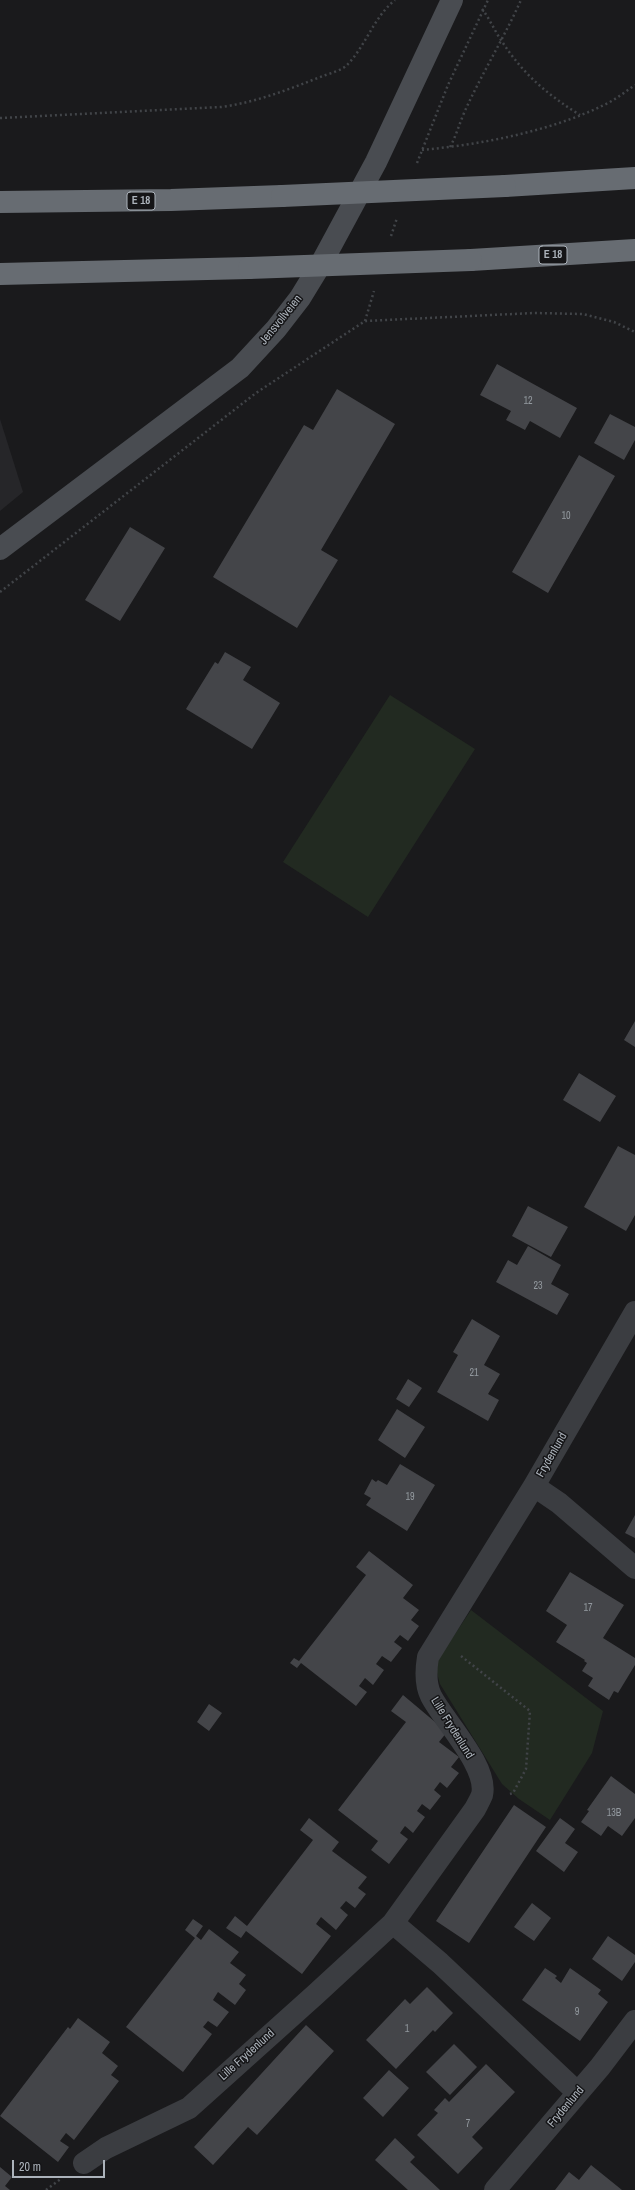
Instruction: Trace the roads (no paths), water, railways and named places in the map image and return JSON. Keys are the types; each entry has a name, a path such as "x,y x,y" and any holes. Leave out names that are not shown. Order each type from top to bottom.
{"highway":[{"name":"E 18","path":"0,202 171,200 282,196 505,186 635,178"},
{"name":"E 18","path":"0,274 249,268 471,260 635,250"}],"street":[{"name":"Jensvollveien","path":"0,549 240,368 276,329 300,298 322,262 376,162 452,0"},
{"name":"Frydenlund","path":"635,1312 534,1486 559,1503 635,1568"},
{"name":"Lille Frydenlund","path":"84,2163 106,2148 189,2108 393,1923 475,1809 482,1795 482,1782 464,1744 430,1695 425,1671 428,1657 439,1638 534,1486"},
{"path":"393,1923 440,1963 578,2093"},
{"name":"Frydenlund","path":"495,2190 578,2093 635,2021"}]}
